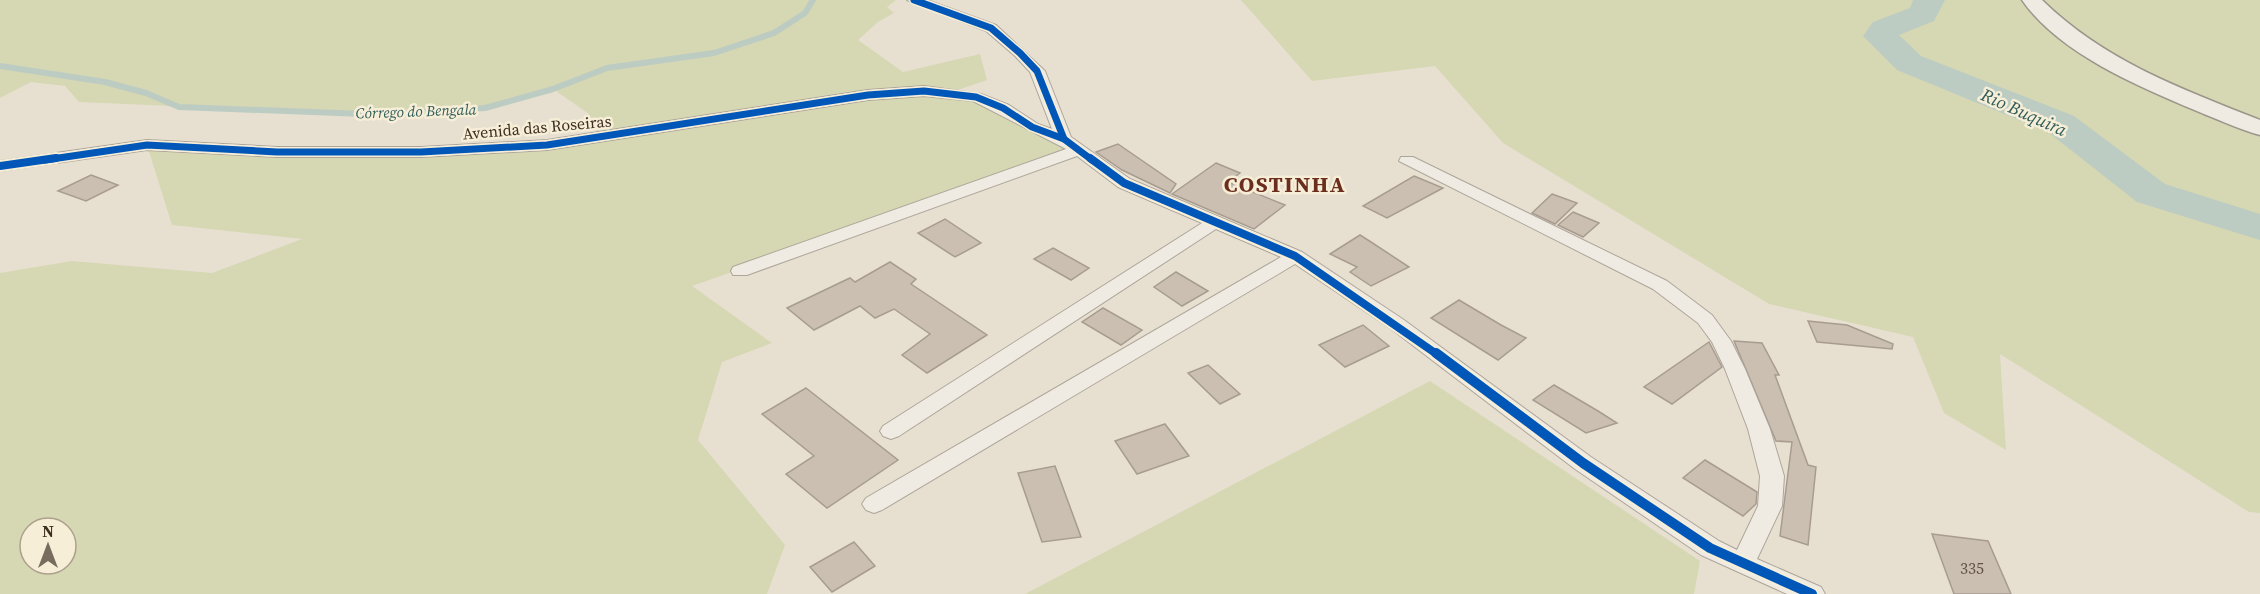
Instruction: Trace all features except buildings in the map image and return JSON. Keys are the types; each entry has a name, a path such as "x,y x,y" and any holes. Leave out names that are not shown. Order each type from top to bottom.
{"main road":[{"path":"2031,0 2042,13 2083,46 2124,69 2179,96 2260,128"}],"street":[{"path":"740,271 1071,144 1037,71 1020,53 991,28 914,0"},
{"name":"Avenida das Roseiras","path":"0,166 147,145 321,152 421,152 547,145 868,95 924,91 976,97 1003,108 1032,127 1071,144 1124,183 1295,256 1396,324 1583,463 1710,548 1812,594"},
{"path":"1407,161 1660,285 1706,319 1721,341 1735,369 1759,429 1772,476 1770,506 1743,563"},
{"path":"891,431 1215,222"},
{"path":"874,504 1295,256"}],"green space":[{"path":"0,0 896,0 887,7 894,13 878,22 858,40 903,72 980,54 987,80 952,92 976,97 1078,150 692,286 772,343 722,362 698,440 785,545 767,594 0,594 0,273 72,261 212,273 302,239 172,225 147,145 421,152 599,137 589,114 553,89 485,108 389,115 79,102 65,86 31,82 0,98"},
{"path":"1241,0 2260,0 2260,513 2249,512 2000,354 2006,450 1944,413 1913,337 1769,304 1503,143 1435,66 1312,81"},
{"path":"1430,381 1700,561 1694,594 1025,594"}],"waterway":[{"name":"Córrego do Bengala","path":"0,66 105,82 146,93 179,107 389,115 485,108 553,89 607,68 714,53 774,33 805,13 813,0"},
{"name":"Rio Buquira","path":"1929,0 1923,14 1885,29 1880,36 1909,63 2061,124 2151,193 2260,227"}],"cycle path":[{"path":"914,0 991,28 1020,53 1037,71 1064,139 1124,183 1295,256 1397,324 1583,463 1710,548 1812,594"},
{"path":"0,166 147,145 277,152 421,152 547,145 868,95 924,91 976,97 1003,108 1032,127 1064,139"}],"district":[{"name":"COSTINHA","path":"1285,184"}]}
